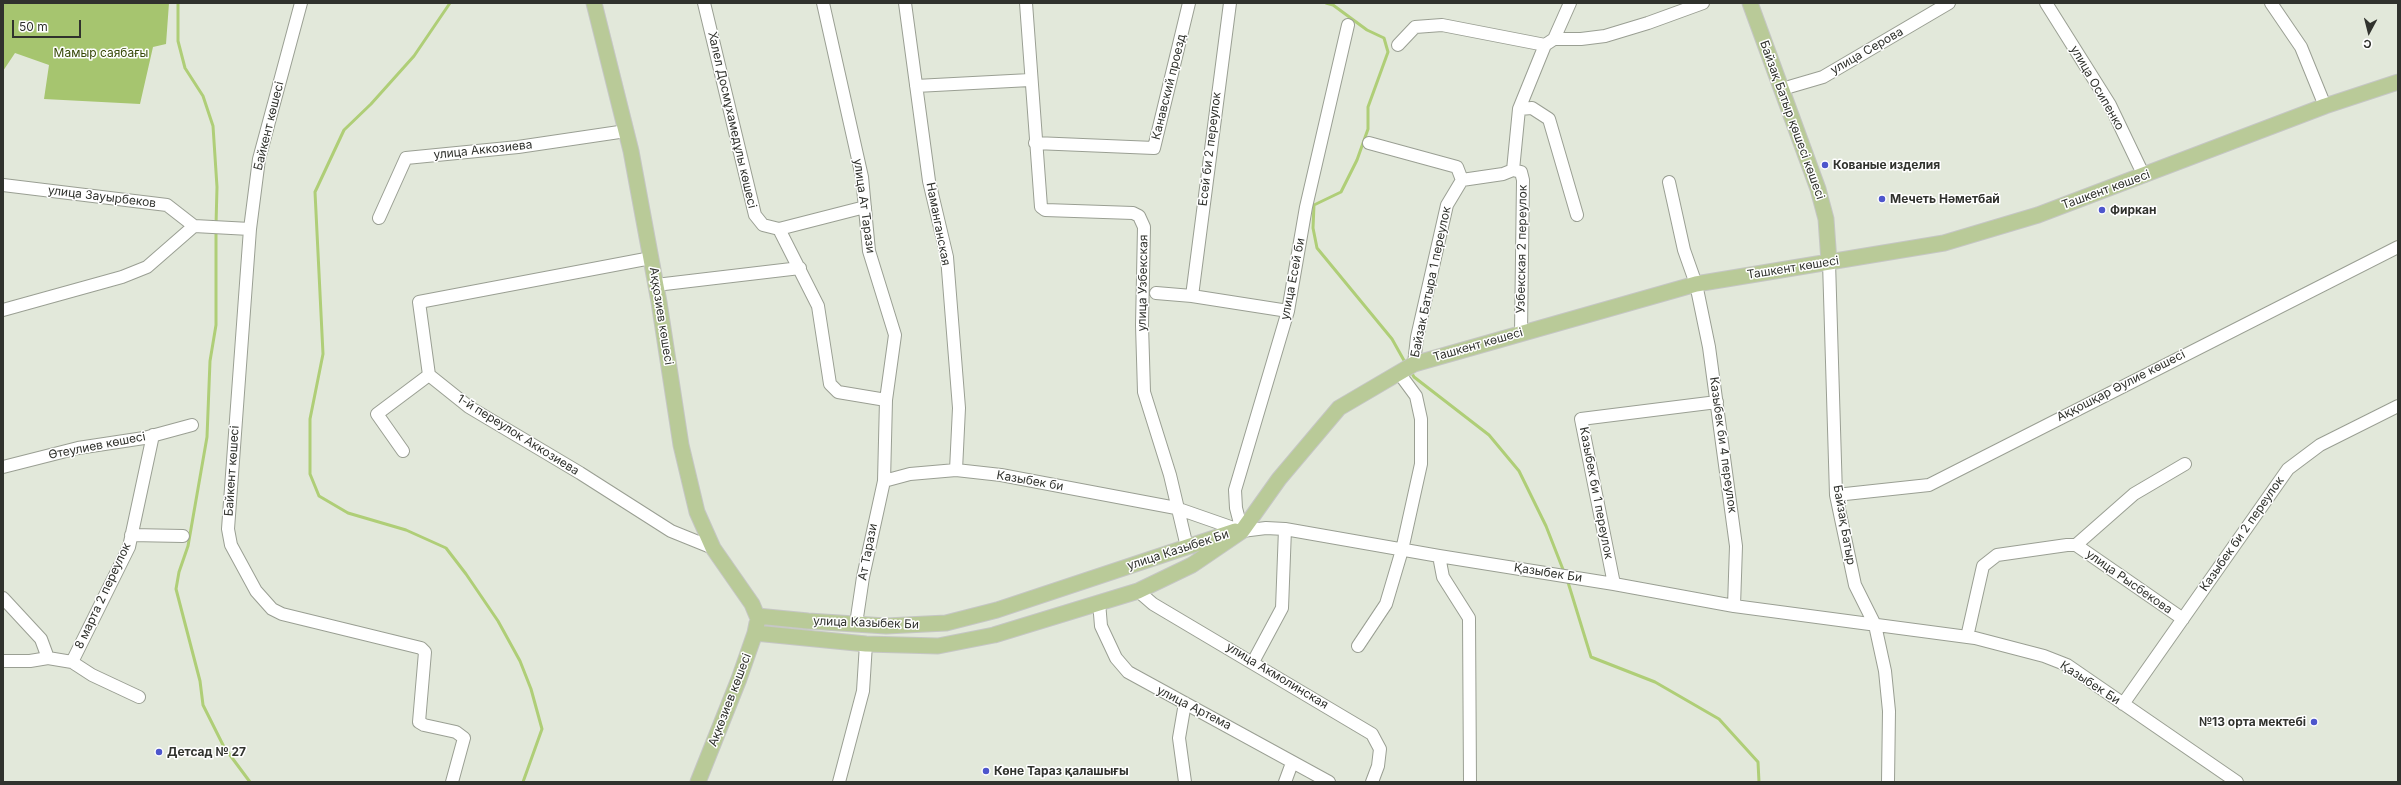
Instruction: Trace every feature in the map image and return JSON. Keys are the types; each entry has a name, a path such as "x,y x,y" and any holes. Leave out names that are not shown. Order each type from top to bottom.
{"main road":[{"name":"Аққозиев көшесі","path":"594,3 626,131 656,285 681,445 697,512 712,548 752,604 757,616"},
{"name":"Байзақ Батыр қөшесі көшесі","path":"1750,3 1818,189 1826,219 1829,262"},
{"name":"Ташкент көшесі","path":"1242,531 1279,479 1338,408 1414,364 1696,284 1829,262 1867,258 1944,243 2038,215 2325,106 2398,82"},
{"name":"улица Казыбек Би","path":"757,616 886,626 946,623 997,610 1231,532 1242,531"},
{"name":"улица Казыбек Би","path":"755,633 866,644 938,646 1003,632 1138,591 1192,565 1242,531"},
{"path":"997,610 1003,632"},
{"name":"Ақкөзиев көшесі","path":"698,782 755,633 757,616"}],"street":[{"name":"Байкент көшесі","path":"301,3 259,159 250,229 228,529 231,545 256,591 272,609 282,614 422,648 425,652 419,722 424,725 456,732 464,738 452,782"},
{"name":"Халел Досмұхамедұлы көшесі","path":"704,3 754,215 763,225 779,229"},
{"name":"улица Ат Тарази","path":"823,3 862,177 869,251 895,335 886,400 884,481"},
{"name":"Наманганская","path":"905,3 929,181 947,257 959,408 956,470"},
{"name":"улица Узбекская","path":"1026,3 1030,80 1041,207 1045,210 1133,213 1139,216 1144,227 1142,325 1144,392 1170,475 1176,508"},
{"name":"Канавский проезд","path":"1035,142 1154,148 1189,3"},
{"name":"Есей би 2 переулок","path":"1192,296 1230,3"},
{"path":"1369,143 1457,167 1462,180 1503,174 1513,170 1519,109 1549,42 1570,3"},
{"path":"1398,45 1415,26 1442,25 1549,42 1581,40 1605,36 1648,23 1703,3"},
{"name":"улица Серова","path":"1782,89 1823,77 1949,3"},
{"name":"улица Осипенко","path":"2046,3 2110,105 2144,176"},
{"path":"2271,3 2301,47 2325,106"},
{"name":"улица Есей би","path":"1242,531 1236,508 1235,490 1288,311 1306,207 1348,25"},
{"path":"916,86 1030,80"},
{"path":"1519,109 1532,108 1549,119 1577,215"},
{"name":"улица Аккозиева","path":"379,218 406,158 518,147 626,131"},
{"name":"Узбекская 2 переулок","path":"1513,170 1521,172 1523,180 1521,333"},
{"name":"Байзак Батыра 1 переулок","path":"1414,364 1417,337 1447,205 1462,180"},
{"path":"1669,182 1684,250 1696,284"},
{"name":"улица Зауырбеков","path":"3,185 167,205 194,226"},
{"path":"865,207 779,229 818,306 830,384 838,392 886,400"},
{"path":"3,310 122,277 147,267 194,226 250,229"},
{"name":"Аққошқар Әулие көшесі","path":"1836,495 1929,485 2398,247"},
{"path":"402,451 377,414 429,375 419,302 651,258"},
{"name":"Байзақ Батыр","path":"1829,262 1836,495 1855,585 1875,625 1885,671 1889,711 1888,782"},
{"path":"656,285 800,268"},
{"name":"Казыбек би 4 переулок","path":"1696,284 1709,347 1736,546 1734,606"},
{"path":"1156,293 1192,296 1288,311"},
{"path":"1358,646 1386,604 1402,550 1421,464 1421,419 1416,396 1399,373"},
{"name":"1-й переулок Аккозиева","path":"429,375 469,407 580,473 664,527 712,548"},
{"name":"Казыбек би 1 переулок","path":"1614,584 1581,419 1717,402"},
{"name":"Казыбек би 2 переулок","path":"2123,704 2288,469 2320,445 2398,406"},
{"name":"Өтеулиев көшесі","path":"3,467 78,448 153,435 192,425"},
{"name":"8 марта 2 переулок","path":"72,662 129,547 153,435"},
{"name":"улица Рысбекова","path":"1967,637 1983,566 1997,555 2076,545 2134,494 2185,464"},
{"name":"Казыбек би","path":"884,481 910,474 956,470 1001,475 1176,508 1242,531"},
{"name":"Ат Тарази","path":"856,624 863,577 884,481"},
{"path":"1176,508 1187,547"},
{"name":"Қазыбек Би","path":"1242,531 1266,528 1285,529 1402,550 1614,584 1734,606 1967,637 2044,656 2067,665 2237,782"},
{"path":"1253,662 1282,608 1285,529"},
{"path":"131,535 182,536"},
{"name":"улица Рысбекова","path":"2076,545 2183,619"},
{"path":"1439,556 1443,577 1469,618 1470,782"},
{"name":"улица Акмолинская","path":"1138,591 1153,604 1372,734 1380,749 1378,766 1372,782"},
{"path":"3,598 41,639 48,658"},
{"name":"улица Артема","path":"1099,602 1101,626 1116,658 1128,672 1140,680 1248,736 1292,763 1329,782"},
{"path":"839,782 863,691 866,644"},
{"path":"3,661 30,661 48,658 72,662 92,675 139,697"},
{"path":"1185,703 1179,738 1185,782"},
{"path":"1285,782 1292,763"}],"green space":[{"name":"Мамыр саябағы","path":"3,3 169,3 166,44 153,47 140,104 44,99 49,65 15,53 3,71"}],"waterway":[{"path":"178,3 178,41 185,68 203,96 213,126 217,187 216,225"},
{"path":"450,3 414,56 371,104 344,130 315,192 323,354 310,419 310,474 319,496 348,513 406,530 446,548 466,574 498,621 520,661 531,689 542,729 523,782"},
{"path":"1326,3 1333,5 1367,30 1384,38 1388,52 1368,107 1368,129 1357,160 1341,192 1314,205 1313,228 1317,248 1392,339 1406,364"},
{"path":"216,231 216,325 210,361 207,437 188,546 179,572 176,589 200,681 203,705 224,747 250,782"},
{"path":"1410,370 1414,377 1489,435 1519,471 1546,526 1564,572"},
{"path":"1567,579 1591,657 1655,682 1719,719 1758,762 1759,782"}],"place":[{"name":"Кованые изделия","path":"1825,165"},
{"name":"Мечеть Нәметбай","path":"1882,199"},
{"name":"Фиркан","path":"2102,210"},
{"name":"№13 орта мектебі","path":"2314,722"},
{"name":"Детсад № 27","path":"159,752"},
{"name":"Көне Тараз қалашығы","path":"986,771"}]}
